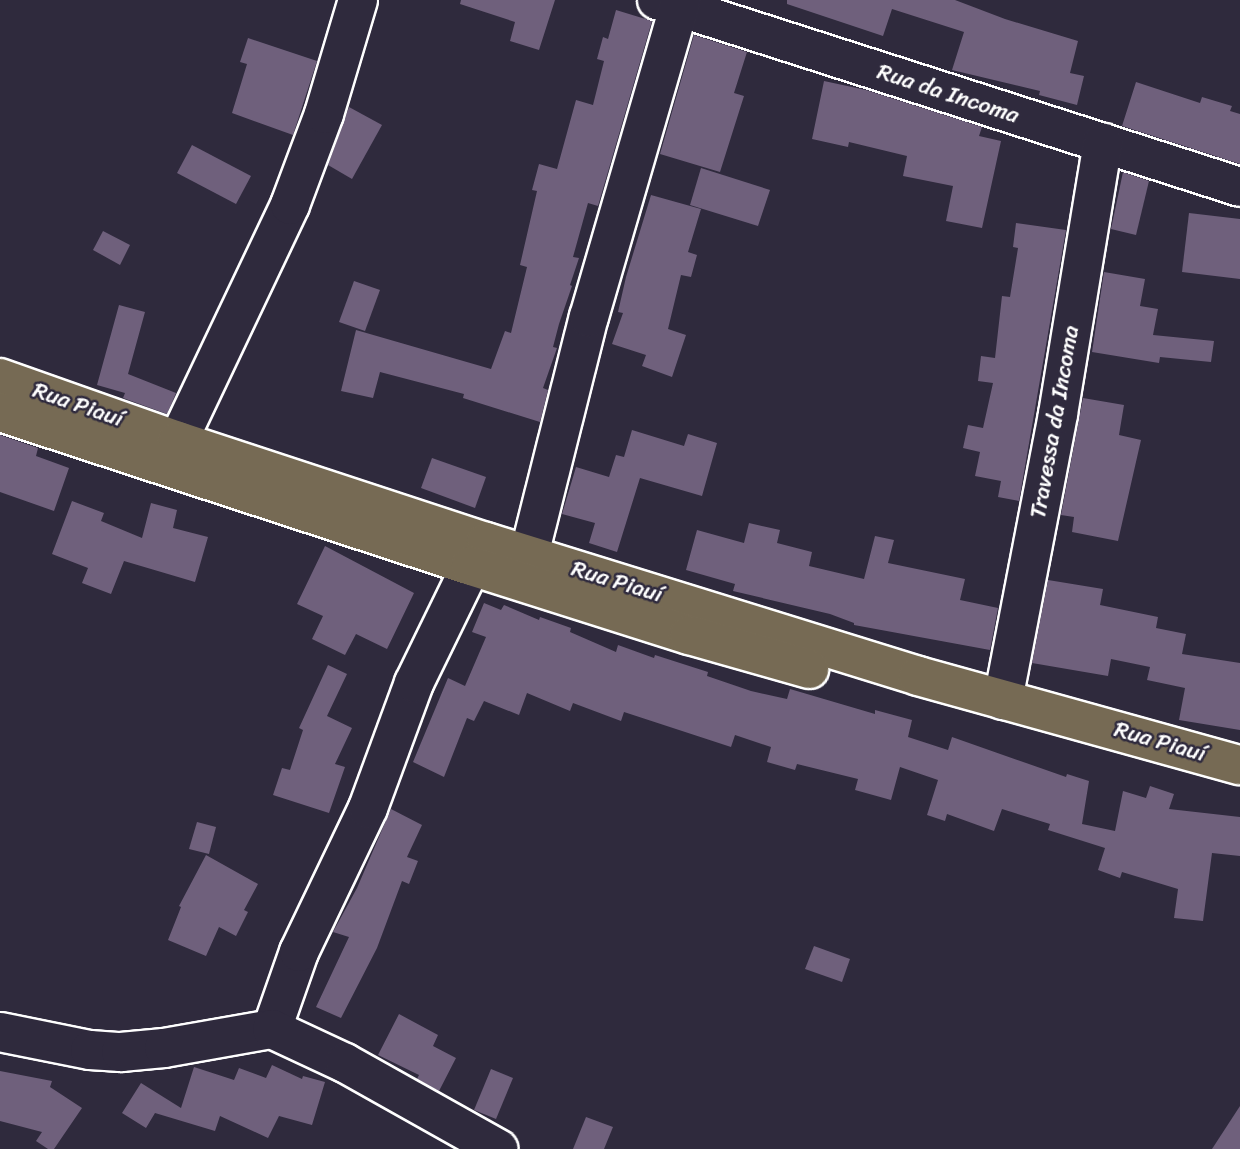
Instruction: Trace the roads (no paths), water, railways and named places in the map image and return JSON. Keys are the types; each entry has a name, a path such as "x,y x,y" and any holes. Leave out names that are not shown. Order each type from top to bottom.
{"main road":[{"name":"Rua Piauí","path":"0,378 178,441 529,555 1003,700 1240,765"},
{"name":"Rua Piauí","path":"0,412 689,635 1240,786"}],"street":[{"path":"178,441 290,205 324,114 358,0"},
{"path":"529,555 672,3"},
{"name":"Rua da Incoma","path":"672,3 1240,187"},
{"name":"Travessa da Incoma","path":"1003,700 1058,414 1103,144"},
{"path":"272,1028 299,952 368,808 414,683 471,566"},
{"path":"0,1032 90,1050 121,1052 164,1048 272,1028 368,1075 498,1149"}]}
